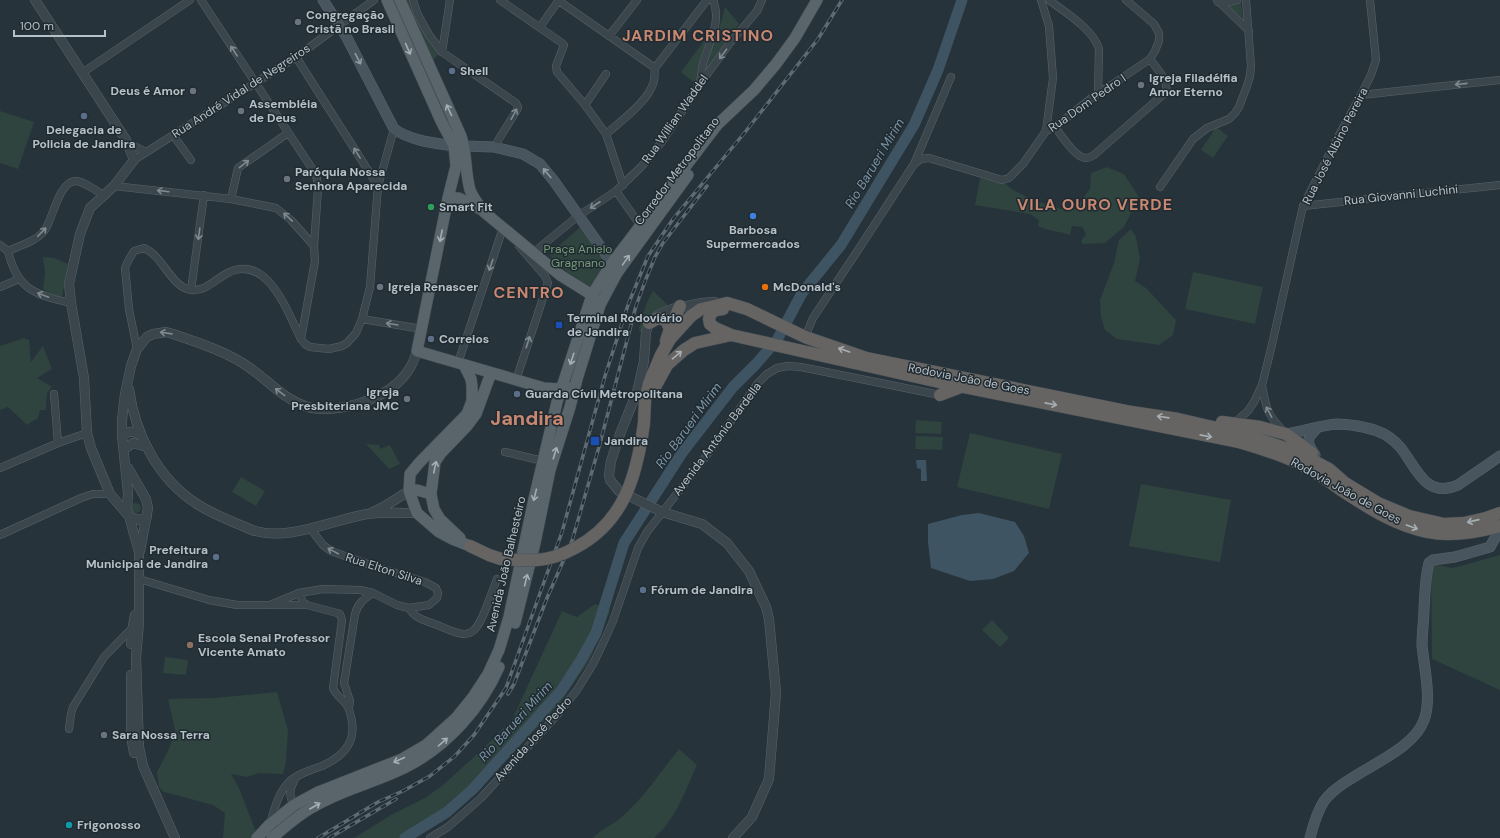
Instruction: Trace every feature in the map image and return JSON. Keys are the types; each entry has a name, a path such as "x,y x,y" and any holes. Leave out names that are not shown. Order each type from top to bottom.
{"highway":[{"name":"Rodovia João de Goes","path":"732,304 748,309 800,335 866,358 1131,412 1178,419 1242,434 1274,444 1297,452 1329,469 1345,483 1378,503 1409,516 1444,524 1464,523 1500,513"},
{"path":"731,335 715,328 710,324 709,318 711,313 732,304"},
{"path":"661,355 670,340 692,316 701,309 732,304"},
{"path":"645,418 645,400 648,389 680,306"},
{"path":"649,323 658,318 666,320 670,329"},
{"name":"Rodovia João de Goes","path":"731,335 939,382 1239,442 1269,451 1308,468 1368,507 1414,529 1446,534 1498,526"},
{"path":"470,546 489,556 538,560 554,557 586,543 604,527 620,507 630,487 637,461 645,418 658,379 667,365 695,343 731,335"},
{"path":"790,349 803,343 800,335"},
{"path":"936,394 939,382"},
{"path":"936,394 961,386"},
{"path":"1178,419 1234,423 1260,427 1286,434 1316,456 1329,469"}],"main road":[{"path":"323,0 339,25 394,129 413,138 459,146 494,147 523,154 540,164 554,181 612,263"},
{"path":"387,0 441,121 459,146 417,352 544,388 561,389 572,384 577,379"},
{"name":"Avenida João Balhesteiro","path":"257,838 269,825 294,805 318,792 402,759 426,745 456,718 474,697 488,674 499,650 509,617 557,402 592,295 612,263 717,125 754,90 776,64 822,1"},
{"name":"Corredor Metropolitano","path":"600,305 617,273 705,150 776,74 805,34 822,1"},
{"path":"402,2 459,146 471,191 484,212"},
{"path":"452,180 459,186 464,186 469,183"},
{"path":"448,198 459,198 484,212 560,274 592,295 600,305"},
{"name":"Avenida João Balhesteiro","path":"272,838 312,807 408,766 424,756 441,743 464,721 493,681 506,653 515,623 535,543 550,470 600,305"},
{"path":"461,364 471,379 472,386 472,401 467,414 410,474 409,491 417,513 439,532 470,546"},
{"path":"470,546 446,525 434,509 430,494 435,462 440,453 467,426 476,414 491,373"},
{"path":"544,388 557,402"},
{"path":"1286,434 1338,424 1362,427 1387,435 1400,448 1422,479 1430,486 1435,488 1450,488 1458,485 1500,456"},
{"path":"1316,456 1308,442 1310,436 1317,428"},
{"path":"409,491 418,490 430,494"},
{"path":"417,513 434,509"},
{"path":"1310,838 1314,823 1324,802 1348,781 1409,740 1419,730 1424,721 1427,711 1427,700 1422,643 1429,563 1433,560 1455,557 1490,547 1495,538 1498,526"},
{"path":"264,838 293,812 294,805"}],"street":[{"path":"35,0 128,144 134,160"},
{"path":"82,72 190,0"},
{"path":"201,0 313,170 316,179 318,189 314,246 315,261 301,339"},
{"name":"Rua André Vidal de Negreiros","path":"128,515 112,497 94,458 87,433 84,378 69,284 80,234 90,208 114,186 134,160 296,57 374,0"},
{"path":"413,0 417,13 426,30 442,52 516,103 518,107 517,110 494,147"},
{"path":"442,52 450,0"},
{"path":"500,0 564,45 556,66 557,72 585,105 606,134 623,185"},
{"path":"540,27 559,0 655,68"},
{"path":"609,36 638,0"},
{"path":"606,134 624,119 648,92 654,81 655,68 707,0"},
{"path":"700,84 703,64 716,26 717,15 713,0"},
{"name":"Rua Willian Waddel","path":"534,252 578,216 616,191 641,167 653,153 730,43 757,11 762,0"},
{"path":"1042,0 1050,34 1053,78 1046,132"},
{"path":"1049,0 1090,32 1098,43 1098,93"},
{"name":"Rua Dom Pedro I","path":"914,164 921,159 929,158 1002,180 1009,178 1023,164 1046,132 1055,127 1098,93 1150,59 1156,51 1159,41 1159,33 1154,24 1126,0"},
{"path":"1218,1 1228,2 1237,0"},
{"path":"1160,187 1193,139 1207,128 1229,119 1235,114 1239,107 1250,76 1251,66 1246,0"},
{"name":"Rua José Albino Pereira","path":"1234,423 1248,412 1262,385 1303,206 1340,133 1362,95 1376,60 1370,0"},
{"path":"1218,1 1249,31"},
{"path":"296,57 378,186"},
{"path":"1055,127 1081,157 1086,158 1094,155 1166,92 1167,88 1165,80 1150,59"},
{"path":"585,105 606,74"},
{"path":"800,335 813,318 914,164 951,78"},
{"path":"1362,95 1500,80"},
{"path":"137,349 125,268 134,251 144,248 149,250 178,283 191,290 204,288 225,274 236,269 244,268 258,273 270,283 277,292 305,344 316,348 329,349 342,346 347,343 356,333 362,319 371,281 378,186 394,129"},
{"path":"231,199 238,168 288,133"},
{"path":"173,135 191,160"},
{"path":"128,144 146,152"},
{"path":"8,252 35,239 41,234 50,220 63,189 69,184 74,181 80,182 103,195"},
{"name":"Rua Giovanni Luchini","path":"1303,206 1500,185"},
{"path":"114,186 204,195 276,208 282,212 314,246"},
{"path":"616,191 638,222"},
{"path":"191,290 204,195"},
{"path":"461,364 503,228"},
{"path":"503,228 545,276 548,283 516,380"},
{"path":"0,245 8,252 11,263 19,279 27,287 35,292 71,303"},
{"path":"0,288 19,279"},
{"path":"732,304 702,303 680,306 664,311 649,323 646,332 644,361 637,392 620,434 611,461 609,475 610,480 619,491 659,511 702,524 727,543 749,571 761,596 769,619 776,693 769,779 752,817 733,838"},
{"path":"362,319 422,329"},
{"path":"140,552 127,509 128,497 126,465 122,436 123,407 131,366 137,349 147,337 153,334 166,332 234,359 251,368 286,397 308,407 319,409 345,407 374,399 403,376 411,366 417,352"},
{"name":"Avenida Antônio Bardella","path":"659,511 710,451 757,384 767,374 777,368 788,366 818,370 864,381 936,394"},
{"path":"128,384 132,410 141,435 160,470 170,481 197,504 261,533 280,534 368,514 385,506 409,491"},
{"name":"Rua José Albino Pereira","path":"1262,385 1266,409 1274,421 1286,434"},
{"path":"54,394 58,443"},
{"path":"122,436 131,432 141,435"},
{"path":"0,468 58,443 87,433"},
{"path":"124,450 133,443 147,447"},
{"path":"505,452 543,461"},
{"path":"126,465 146,499 148,508 140,552 138,605 130,658 133,750 146,788 169,838"},
{"path":"0,535 93,494 112,497 138,496 146,499"},
{"name":"Avenida José Pedro","path":"430,838 448,827 481,798 557,715 577,690 593,664 613,621 638,548 659,511"},
{"path":"368,514 417,513"},
{"path":"128,515 136,520 147,517"},
{"name":"Rua Elton Silva","path":"139,579 222,603 257,606 270,605 299,593 323,589 360,590 397,605 409,608 426,606 437,598 438,593 436,588 425,582 331,551 320,542 310,528"},
{"path":"409,608 412,613 420,619 456,633 464,634 474,630 479,624 497,579"},
{"path":"299,593 303,602 307,605"},
{"path":"269,825 277,802 289,782 296,777 331,762 348,748 351,742 352,732 349,709 350,701 344,687 344,683 356,608 360,602 373,594"},
{"path":"270,605 307,605 337,612 341,617 342,620 333,688 349,709"},
{"path":"69,729 73,707 104,657 136,625"},
{"path":"136,625 139,747 146,773 175,838"},
{"path":"294,805 290,793 296,777"}],"green space":[{"path":"405,0 412,0 439,53 432,62"},
{"path":"1241,3 1243,19 1226,5"},
{"path":"725,7 739,24 708,68 705,68 704,65 720,26"},
{"path":"709,34 700,59 697,85 681,72"},
{"path":"0,111 34,122 18,169 0,163"},
{"path":"1216,127 1228,136 1213,158 1201,150"},
{"path":"1107,167 1124,174 1140,199 1134,207 1124,227 1105,243 1083,244 1081,241 1086,234 1082,227 1072,226 1070,235 1038,226 1039,220 1030,214 975,205 980,178 1006,184 1013,190 1036,201 1068,211 1075,209 1090,189 1091,173"},
{"name":"Praça Anielo Gragnano","path":"580,227 608,265 592,288 567,272 549,255"},
{"path":"1131,229 1136,237 1140,259 1135,281 1146,288 1176,320 1173,335 1159,345 1117,339 1105,330 1101,317 1100,300 1114,263 1119,240"},
{"path":"43,257 54,258 68,264 62,297 49,294 43,289 45,273"},
{"path":"1193,272 1263,287 1255,324 1185,309"},
{"path":"653,291 669,306 648,319 640,333 639,328 647,302"},
{"path":"24,338 29,340 31,362 43,346 52,369 37,378 52,387 47,393 46,410 40,410 38,418 27,425 8,407 0,410 0,346"},
{"path":"916,420 942,422 941,434 915,433"},
{"path":"970,433 1062,454 1049,509 957,487"},
{"path":"916,436 943,437 942,450 915,449"},
{"path":"366,444 379,445 380,449 390,445 400,464 389,469"},
{"path":"241,477 265,491 256,506 232,492"},
{"path":"1141,484 1231,500 1220,562 1129,546"},
{"path":"134,503 138,503 140,504 140,512 134,513 131,510 131,506"},
{"path":"1500,555 1500,690 1432,659 1431,564 1453,568"},
{"path":"595,604 610,611 589,661 561,702 508,759 458,806 412,838 354,838 391,815 425,798 443,785 474,757 512,720 562,611 577,617"},
{"path":"992,620 1009,638 1000,647 982,630"},
{"path":"165,657 188,660 186,675 163,673"},
{"path":"277,692 288,730 286,762 283,774 259,773 247,777 231,774 239,788 256,832 251,838 223,838 225,813 213,805 164,792 159,787 157,772 169,749 175,730 168,699 215,698"},
{"path":"679,749 697,765 679,804 662,830 654,838 593,838 617,821 633,807"}],"water":[{"path":"916,460 926,460 927,481 921,481 921,469 917,468"},
{"path":"979,513 1015,522 1024,536 1029,553 1014,571 993,579 970,581 931,568 928,542 928,524 962,515"}],"waterway":[{"name":"Rio Barueri Mirim","path":"405,838 447,812 473,789 561,691 596,633 624,543 682,453 733,387 777,340 802,293 841,245 914,125 938,70 962,0"}],"railway":[{"path":"318,838 378,802 403,791 430,776 455,756 474,735 506,688 562,532 605,376 628,305 648,256 673,219 746,131 818,39 842,0"},
{"path":"508,694 514,684 547,598 572,541 599,447 636,306 646,279 655,257 663,243 707,186"},
{"path":"329,838 396,799"}],"place":[{"name":"Congregação Cristã no Brasil","path":"298,22"},
{"name":"Shell","path":"452,71"},
{"name":"Igreja Filadélfia Amor Eterno","path":"1141,85"},
{"name":"Deus é Amor","path":"193,91"},
{"name":"Assembléia de Deus","path":"241,111"},
{"name":"Delegacia de Policia de Jandira","path":"84,116"},
{"name":"Paróquia Nossa Senhora Aparecida","path":"287,179"},
{"name":"Smart Fit","path":"431,207"},
{"name":"Barbosa Supermercados","path":"753,216"},
{"name":"Igreja Renascer","path":"380,287"},
{"name":"McDonald's","path":"765,287"},
{"name":"Terminal Rodoviário de Jandira","path":"559,325"},
{"name":"Correios","path":"431,339"},
{"name":"Guarda Cívil Metropolitana","path":"517,394"},
{"name":"Igreja Presbiteriana JMC","path":"407,399"},
{"name":"Jandira","path":"595,441"},
{"name":"Prefeitura Municipal de Jandira","path":"216,557"},
{"name":"Fórum de Jandira","path":"643,590"},
{"name":"Escola Senai Professor Vicente Amato","path":"190,645"},
{"name":"Sara Nossa Terra","path":"104,735"},
{"name":"Frigonosso","path":"69,825"}],"district":[{"name":"JARDIM CRISTINO","path":"698,35"},
{"name":"VILA OURO VERDE","path":"1095,204"},
{"name":"CENTRO","path":"529,292"},
{"name":"Jandira","path":"527,418"}]}
